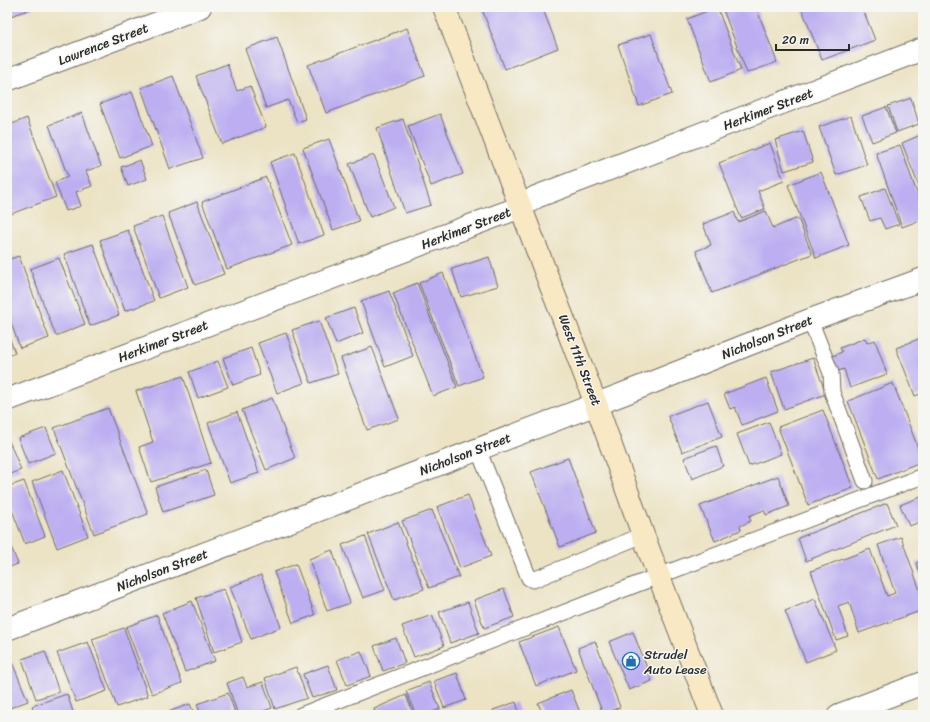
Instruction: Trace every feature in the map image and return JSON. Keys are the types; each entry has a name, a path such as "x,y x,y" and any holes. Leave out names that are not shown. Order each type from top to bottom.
{"main road":[{"name":"West 11th Street","path":"444,7 596,404 643,535 712,715"}],"street":[{"name":"Lawrence Street","path":"7,80 200,7"},
{"name":"Herkimer Street","path":"7,400 521,207 536,198 923,49"},
{"name":"Nicholson Street","path":"7,629 596,404 810,320 923,279"},
{"path":"839,715 923,683"}],"lane":[{"path":"810,320 831,373 832,392 865,481"},
{"path":"478,449 529,578 533,580 643,535"},
{"path":"301,715 659,576 923,476"}],"building":[{"path":"8,7 36,7 11,16"},
{"path":"481,7 542,7 558,48 505,69"},
{"path":"717,7 741,70 711,82 687,19"},
{"path":"722,7 756,7 777,62 747,73"},
{"path":"801,7 862,7 875,40 822,60"},
{"path":"407,28 425,76 326,113 308,65"},
{"path":"651,34 672,94 639,106 618,45"},
{"path":"277,37 306,119 297,122 288,100 266,108 245,49"},
{"path":"227,64 237,91 250,86 266,127 222,144 196,76"},
{"path":"173,76 203,158 170,169 141,88"},
{"path":"132,92 152,146 120,158 100,104"},
{"path":"911,98 919,124 897,132 888,106"},
{"path":"886,107 896,133 872,142 862,116"},
{"path":"82,113 101,166 86,171 92,186 76,192 81,206 66,211 55,182 68,177 49,125"},
{"path":"440,114 463,174 431,186 408,126"},
{"path":"851,116 867,165 836,175 819,127"},
{"path":"27,118 56,197 8,215 7,126"},
{"path":"403,119 431,205 405,213 377,128"},
{"path":"803,131 813,162 784,171 775,140"},
{"path":"923,134 923,197 902,143"},
{"path":"329,139 359,221 333,230 303,148"},
{"path":"770,143 784,181 758,191 765,209 741,218 719,163"},
{"path":"900,145 923,210 923,219 902,227 876,153"},
{"path":"295,153 324,235 299,244 270,162"},
{"path":"374,155 394,207 370,217 349,164"},
{"path":"140,160 147,179 128,186 121,167"},
{"path":"821,172 849,245 816,258 788,185"},
{"path":"266,177 292,245 227,269 202,202"},
{"path":"885,188 899,224 885,229 880,218 870,221 861,197"},
{"path":"197,202 224,274 195,285 168,213"},
{"path":"766,211 773,228 798,218 812,254 712,293 696,251 711,245 703,224 734,212 738,222"},
{"path":"162,216 188,287 159,298 133,226"},
{"path":"128,230 154,301 125,311 100,240"},
{"path":"93,244 119,315 90,326 64,254"},
{"path":"19,256 49,338 20,348 7,312 7,260"},
{"path":"489,257 498,286 461,297 452,269"},
{"path":"59,258 85,324 56,336 30,269"},
{"path":"443,273 483,377 459,386 419,283"},
{"path":"417,283 457,387 433,396 393,293"},
{"path":"389,291 413,356 385,367 361,301"},
{"path":"354,308 363,333 336,344 326,318"},
{"path":"319,321 338,374 311,383 292,330"},
{"path":"7,331 15,353 7,356"},
{"path":"286,333 304,383 277,393 258,343"},
{"path":"865,338 867,343 875,340 887,374 850,388 844,369 838,371 833,356 842,352 840,348"},
{"path":"921,338 923,343 923,393 915,396 896,348"},
{"path":"372,347 399,419 367,430 341,358"},
{"path":"251,348 260,375 233,385 223,358"},
{"path":"813,358 826,394 784,409 771,372"},
{"path":"218,361 228,387 198,398 189,372"},
{"path":"183,376 211,463 151,482 139,447 153,442 136,391"},
{"path":"766,378 778,411 742,425 735,407 730,409 724,394"},
{"path":"893,383 923,461 878,479 848,401"},
{"path":"272,398 295,458 266,470 242,410"},
{"path":"708,401 722,437 682,452 668,416"},
{"path":"108,408 148,514 94,534 54,428"},
{"path":"823,410 853,488 808,505 778,427"},
{"path":"237,412 259,473 230,483 208,423"},
{"path":"769,422 781,454 749,466 737,434"},
{"path":"46,428 56,453 28,464 18,438"},
{"path":"7,436 21,470 7,475"},
{"path":"716,446 723,466 692,479 684,458"},
{"path":"568,458 596,533 560,547 531,472"},
{"path":"63,470 88,536 57,548 32,482"},
{"path":"206,470 214,495 163,512 155,487"},
{"path":"778,476 789,506 766,515 764,510 749,516 751,521 740,526 741,530 715,541 700,506"},
{"path":"24,481 45,536 25,544 7,497 7,487"},
{"path":"468,495 491,556 460,568 437,507"},
{"path":"923,496 923,521 909,526 900,505"},
{"path":"887,503 896,525 806,561 798,538"},
{"path":"432,510 459,577 429,588 402,521"},
{"path":"398,522 424,589 394,600 368,534"},
{"path":"365,536 385,590 363,598 342,545"},
{"path":"7,537 18,564 7,568"},
{"path":"901,537 923,599 923,610 859,633 849,602 838,606 848,636 836,640 811,571 870,549 887,596 895,593 878,545"},
{"path":"332,550 350,603 327,611 309,559"},
{"path":"923,560 923,581 916,563"},
{"path":"296,564 315,615 293,623 274,572"},
{"path":"261,575 281,627 251,639 230,587"},
{"path":"224,589 242,642 214,652 196,598"},
{"path":"504,589 514,617 484,628 474,600"},
{"path":"815,599 836,650 806,662 785,611"},
{"path":"192,601 215,661 185,672 162,613"},
{"path":"468,602 479,633 450,643 439,612"},
{"path":"157,615 182,683 152,694 126,627"},
{"path":"432,615 444,646 414,657 402,626"},
{"path":"559,627 576,670 536,686 519,642"},
{"path":"124,628 148,696 117,707 92,639"},
{"name":"Strudel Auto Lease","path":"633,632 652,681 629,690 609,642"},
{"path":"396,638 405,663 383,671 374,646"},
{"path":"595,641 620,707 603,714 578,648"},
{"path":"88,642 107,691 76,702 57,653"},
{"path":"45,651 59,692 36,699 22,659"},
{"path":"361,651 371,676 347,685 337,660"},
{"path":"12,662 28,701 7,709 7,664"},
{"path":"328,665 337,690 312,698 303,674"},
{"path":"296,667 307,698 275,709 265,678"},
{"path":"457,673 466,700 444,708 434,681"},
{"path":"243,677 247,687 263,682 272,708 252,715 238,715 227,683"},
{"path":"429,682 440,709 425,715 416,715 406,691"},
{"path":"571,690 581,715 543,715 538,703"},
{"path":"228,693 236,715 201,715 197,704"},
{"path":"67,694 74,715 35,715 32,706"},
{"path":"406,695 414,715 376,715 374,709"},
{"path":"516,702 520,715 495,715 493,710"},
{"path":"190,704 195,715 160,715"}],"place":[{"name":"Strudel Auto Lease","path":"631,661"}]}
